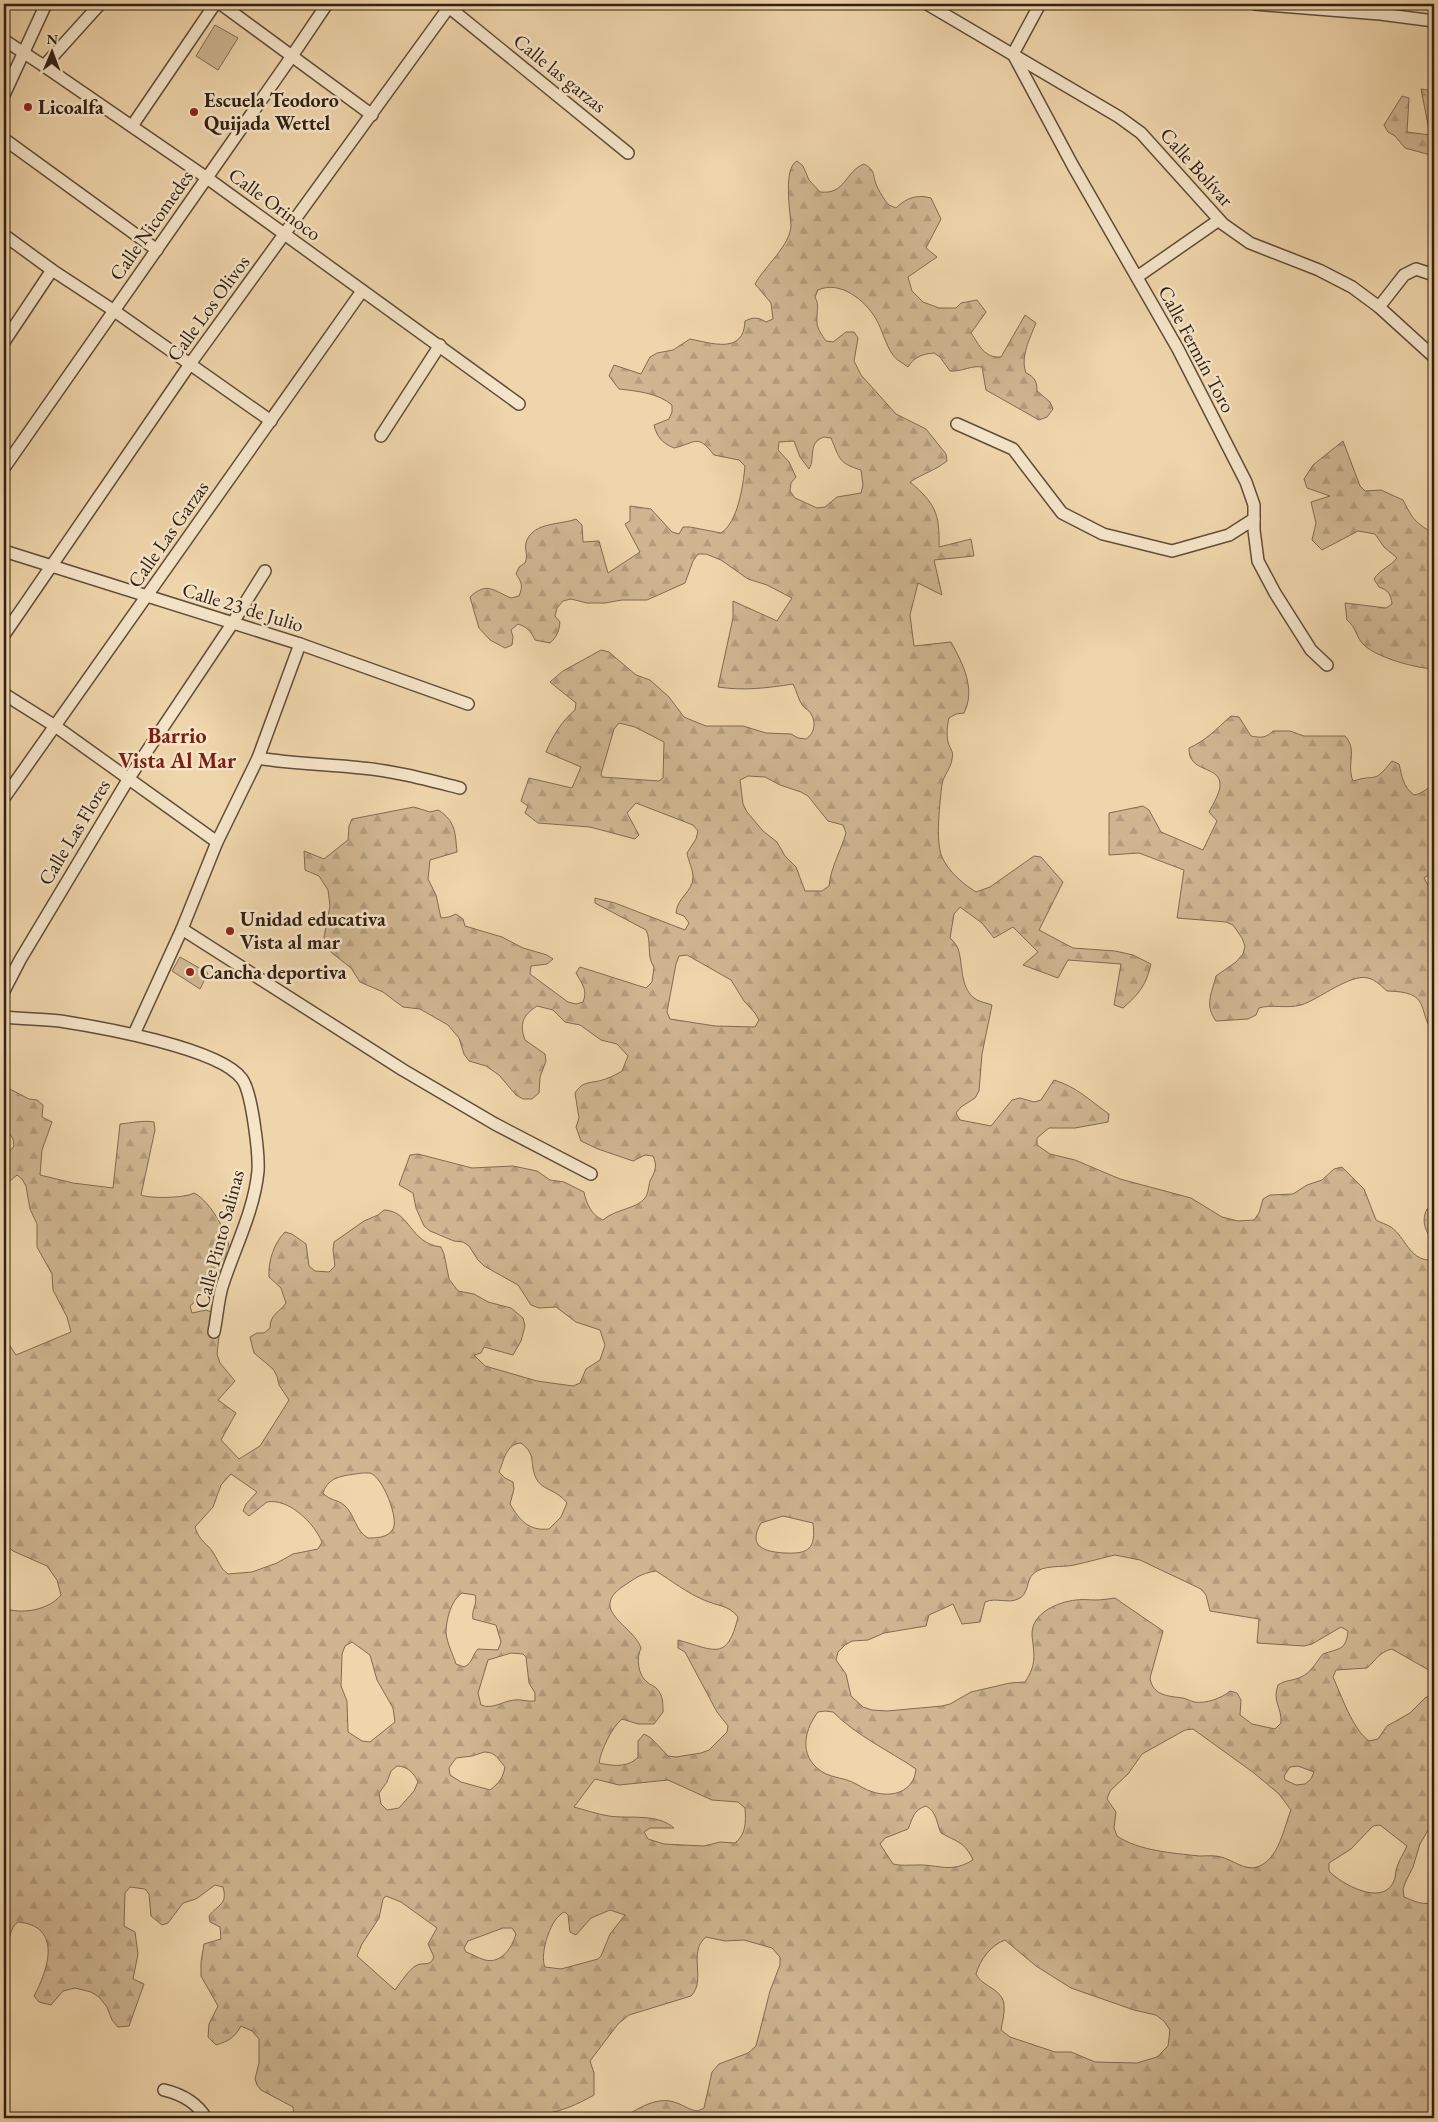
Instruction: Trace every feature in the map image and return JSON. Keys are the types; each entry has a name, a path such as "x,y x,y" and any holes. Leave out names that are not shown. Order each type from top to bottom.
{"street":[{"path":"4,95 46,4"},
{"path":"44,66 100,4"},
{"path":"132,126 215,4"},
{"path":"220,4 372,115"},
{"name":"Calle Nicomedes","path":"4,468 327,4"},
{"name":"Calle Bolívar","path":"927,4 1119,116 1141,132 1219,220 1250,242 1319,270 1352,287 1432,351"},
{"path":"1013,54 1040,4"},
{"path":"1255,4 1380,14 1434,21"},
{"name":"Calle Los Olivos","path":"4,635 190,364 372,115 447,5"},
{"name":"Calle las garzas","path":"447,5 628,153"},
{"name":"Calle Orinoco","path":"4,40 207,178 519,404"},
{"name":"Calle Fermín Toro","path":"1013,54 1178,349 1246,482 1254,505 1258,561 1275,593 1311,650 1327,665"},
{"path":"4,139 157,250"},
{"path":"1137,277 1219,220"},
{"path":"4,235 271,422"},
{"path":"1379,307 1404,276 1416,269 1434,276"},
{"path":"4,342 52,270"},
{"name":"Calle Las Garzas","path":"4,798 362,291"},
{"path":"381,436 440,345"},
{"path":"957,424 1013,449 1062,513 1103,534 1172,551 1229,535 1254,519"},
{"name":"Calle 23 de Julio","path":"4,551 300,644 468,704"},
{"name":"Calle Las Flores","path":"4,991 20,960 129,778 232,624 264,571"},
{"path":"134,1034 182,929 217,842 258,758 300,644"},
{"path":"4,694 55,726 217,842"},
{"path":"258,758 288,764 380,770 460,788"},
{"path":"182,929 403,1070 495,1124 591,1174"},
{"name":"Calle Pinto Salinas","path":"4,1017 59,1021 134,1034 222,1063 235,1071 244,1080 256,1129 258,1171 247,1221 222,1288 214,1332"},
{"path":"164,2090 192,2102 206,2118"}],"green space":[{"path":"215,25 238,38 218,70 196,56"},
{"path":"1421,89 1434,91 1434,156 1405,148 1395,136 1388,132 1384,125 1402,96 1409,98 1407,132 1430,135"},
{"path":"797,161 803,166 809,180 820,192 835,190 858,167 864,164 873,172 876,184 889,205 896,208 912,198 921,196 931,198 941,219 926,248 937,257 908,277 912,291 923,302 939,308 956,308 961,303 977,300 986,312 971,333 980,347 990,356 1001,357 1025,315 1036,323 1026,348 1024,367 1026,373 1035,380 1037,391 1050,402 1053,409 1047,417 1039,420 986,390 982,367 950,371 940,357 934,353 919,357 908,367 893,355 871,312 859,299 851,294 835,288 826,288 818,290 815,297 818,306 818,327 826,341 833,342 846,332 854,332 858,338 854,361 861,375 896,414 926,429 946,454 947,461 910,482 925,496 934,510 937,517 939,547 971,539 974,556 934,560 942,595 918,583 910,615 914,646 951,642 964,668 968,686 969,695 964,713 956,714 949,718 948,724 947,739 953,755 942,784 940,800 938,831 942,857 956,877 976,892 990,887 1034,856 1041,857 1063,882 1039,930 1073,948 1115,951 1133,955 1151,964 1142,988 1123,1008 1114,1005 1121,964 1068,960 1058,978 1023,965 1038,952 1013,927 994,938 982,923 960,907 954,914 950,938 956,944 958,950 963,978 972,996 977,1000 992,1005 982,1054 979,1091 975,1098 961,1107 956,1113 960,1120 991,1126 1012,1100 1020,1098 1034,1102 1041,1100 1054,1080 1076,1090 1109,1114 1108,1122 1075,1128 1049,1128 1037,1138 1037,1145 1050,1154 1075,1160 1120,1179 1191,1198 1222,1217 1238,1221 1254,1220 1259,1213 1263,1199 1270,1195 1293,1194 1307,1185 1322,1180 1334,1169 1342,1167 1364,1189 1376,1220 1391,1227 1417,1256 1429,1260 1434,1256 1434,1673 1392,1649 1381,1654 1367,1668 1336,1670 1333,1677 1353,1721 1363,1736 1369,1741 1378,1739 1387,1726 1410,1713 1425,1698 1434,1693 1434,1820 1420,1844 1413,1867 1403,1889 1404,1897 1422,1903 1434,1902 1434,2118 622,2118 648,2104 662,2101 670,2101 698,2111 704,2108 712,2072 719,2064 748,2053 756,2046 770,1991 780,1965 780,1957 772,1948 744,1940 725,1941 706,1937 698,1950 697,1982 691,1996 629,2015 618,2024 590,2061 594,2073 594,2095 576,2104 549,2113 506,2115 495,2118 294,2118 293,2107 261,2090 257,2085 255,2079 259,2063 259,2039 252,2031 241,2026 231,2039 216,2045 208,2037 209,2024 218,2006 201,1976 201,1962 204,1944 221,1939 220,1927 210,1922 209,1916 223,1901 223,1887 215,1885 196,1899 183,1903 168,1923 162,1925 151,1916 149,1894 145,1889 130,1887 125,1893 124,1926 135,1932 138,1954 133,1979 144,1984 129,2026 118,2027 112,2020 107,2007 99,1997 91,1992 75,1988 63,1991 51,2005 39,2002 34,1996 44,1973 48,1950 46,1940 41,1931 32,1925 18,1922 14,1925 10,1935 4,1966 4,1608 18,1611 34,1610 42,1608 61,1595 57,1580 47,1566 13,1551 4,1543 4,1337 16,1355 71,1332 67,1317 53,1290 52,1274 37,1247 37,1224 30,1209 26,1186 17,1175 4,1186 4,1158 14,1146 13,1139 4,1125 4,1086 29,1099 37,1100 43,1105 42,1117 52,1122 42,1150 40,1175 73,1183 113,1188 120,1124 141,1121 154,1122 155,1130 141,1195 168,1197 194,1193 213,1212 228,1242 229,1258 227,1264 212,1284 190,1306 192,1313 206,1310 214,1313 220,1327 217,1354 220,1363 235,1381 218,1400 236,1413 221,1440 239,1459 260,1446 289,1400 279,1385 273,1369 254,1353 250,1337 257,1333 264,1333 270,1328 273,1317 286,1303 281,1288 269,1277 272,1253 285,1232 292,1234 306,1244 309,1266 315,1271 329,1272 335,1266 334,1242 364,1221 384,1210 393,1212 400,1216 422,1240 441,1247 449,1279 458,1291 474,1294 488,1302 511,1308 523,1318 525,1326 521,1341 513,1355 484,1347 481,1353 474,1355 485,1366 537,1381 573,1386 580,1383 586,1369 600,1360 605,1345 600,1330 576,1322 556,1307 539,1308 531,1305 518,1285 484,1266 469,1246 463,1242 454,1241 430,1231 424,1226 416,1208 413,1193 399,1185 410,1155 418,1154 472,1168 513,1166 537,1171 550,1180 564,1182 584,1192 590,1209 603,1220 614,1213 637,1205 645,1198 654,1173 655,1162 653,1156 645,1155 633,1161 598,1149 581,1141 576,1127 579,1118 575,1093 586,1084 605,1079 622,1071 628,1056 617,1044 601,1040 580,1025 565,1022 553,1010 537,1006 525,1016 522,1029 525,1040 545,1054 546,1061 540,1077 539,1093 532,1099 523,1099 516,1095 499,1075 486,1066 469,1061 464,1054 459,1038 448,1025 420,1009 403,1007 383,992 360,982 351,968 332,953 324,937 330,906 328,890 319,876 305,870 304,851 324,859 348,840 349,826 352,819 414,807 430,812 438,810 444,814 454,828 457,852 430,860 428,879 436,895 441,918 456,914 463,919 465,926 502,937 523,948 547,955 553,959 547,964 531,966 530,974 568,1002 576,1004 583,1002 585,990 576,973 580,967 646,988 652,982 654,967 650,958 649,939 646,930 595,903 595,898 615,903 685,930 689,923 684,916 676,913 679,903 692,882 693,874 687,853 696,839 698,831 693,825 636,803 627,813 639,835 635,839 590,827 538,823 525,813 528,806 521,801 529,778 572,788 581,767 546,752 558,729 575,710 576,703 550,682 563,671 601,650 609,652 636,675 650,680 669,697 684,717 706,726 743,726 766,733 791,734 798,738 806,739 813,730 814,723 812,715 801,704 793,684 737,689 718,687 733,618 733,601 777,621 792,598 767,585 748,579 721,560 706,554 698,554 693,561 685,583 647,600 622,600 605,603 587,603 571,599 563,601 557,608 555,616 560,622 558,631 550,643 535,640 524,626 518,624 511,630 513,637 512,645 505,648 490,640 479,628 470,597 481,589 486,588 511,598 519,596 521,585 516,574 519,567 526,560 527,540 536,530 548,525 576,519 582,525 583,542 599,541 608,573 640,552 625,524 630,521 630,506 651,509 672,532 679,534 683,527 721,533 727,528 739,503 745,466 739,460 714,455 700,442 696,441 674,448 666,444 658,436 654,425 669,419 672,405 654,395 619,389 609,376 614,365 641,374 650,357 657,353 673,350 690,339 716,344 733,343 739,339 743,332 745,321 756,318 766,322 773,319 771,303 755,284 782,248 790,233 789,181 793,165","holes":["824,437 831,438 841,459 848,465 861,470 863,485 861,493 837,497 825,507 817,508 795,498 790,491 791,483 796,477 789,462 778,450 779,442 794,441 800,457 809,469 815,443","619,723 635,727 664,742 663,778 659,781 602,777 601,774 614,729","748,776 765,777 780,785 801,792 808,796 828,821 843,825 846,833 829,886 822,891 805,891 796,867 785,856 777,842 763,831 747,812 743,804 740,780","687,955 731,980 759,1020 755,1027 715,1026 670,1019 667,1012 676,964 679,956","521,1443 526,1447 531,1455 534,1473 538,1482 559,1495 567,1503 561,1517 549,1529 536,1528 526,1524 510,1504 514,1489 513,1482 499,1472 506,1453 516,1444","362,1473 370,1473 375,1476 385,1490 392,1508 394,1524 391,1532 382,1537 368,1538 360,1531 348,1509 323,1493 329,1483 338,1477","231,1474 257,1492 246,1504 243,1511 249,1516 267,1502 284,1504 300,1513 313,1527 322,1542 318,1549 293,1554 277,1563 252,1572 228,1574 201,1539 195,1527 213,1507 221,1485","783,1516 813,1523 812,1544 805,1551 793,1553 771,1551 760,1547 757,1543 757,1531 761,1523","1115,1555 1140,1560 1201,1589 1206,1595 1210,1611 1259,1619 1257,1643 1304,1646 1312,1644 1341,1627 1348,1631 1347,1637 1341,1648 1323,1654 1305,1675 1278,1685 1276,1696 1281,1723 1275,1729 1252,1724 1240,1715 1241,1700 1237,1693 1230,1691 1214,1700 1194,1702 1158,1692 1150,1678 1163,1631 1115,1598 1069,1601 1054,1606 1041,1615 1033,1627 1033,1664 1025,1682 1010,1683 971,1692 950,1704 942,1706 887,1711 863,1707 851,1696 846,1674 836,1660 838,1652 845,1645 852,1641 868,1640 884,1633 926,1626 929,1615 953,1604 962,1624 980,1622 985,1602 993,1600 1010,1601 1022,1597 1031,1577 1037,1571 1069,1566","656,1571 692,1594 731,1610 738,1617 734,1631 724,1647 710,1649 678,1640 678,1648 685,1652 717,1712 728,1726 727,1732 709,1750 676,1757 668,1756 651,1738 644,1734 638,1741 638,1757 634,1761 625,1765 599,1763 614,1727 622,1719 638,1724 654,1724 663,1712 660,1694 656,1688 644,1679 640,1671 639,1652 641,1648 637,1640 611,1611 610,1603 613,1596 622,1587 641,1575","462,1593 475,1595 473,1619 496,1625 501,1642 498,1650 478,1649 467,1665 464,1667 456,1664 446,1633 450,1611 455,1600","352,1642 370,1655 377,1680 393,1708 395,1722 370,1742 362,1741 348,1732 347,1701 341,1686 342,1654 345,1646","511,1653 523,1654 526,1657 529,1683 535,1693 535,1701 514,1700 493,1706 481,1705 478,1693 488,1660","818,1712 833,1712 862,1736 916,1769 914,1777 907,1788 901,1791 887,1794 870,1791 849,1781 826,1774 817,1768 807,1754 806,1737","1193,1729 1254,1773 1279,1794 1291,1810 1280,1842 1271,1858 1257,1867 1248,1868 1218,1856 1178,1854 1146,1848 1117,1836 1114,1828 1116,1812 1107,1799 1110,1791 1128,1774 1142,1754 1185,1730","484,1752 494,1755 505,1767 500,1780 490,1790 461,1782 450,1775 449,1768 456,1758","397,1766 404,1767 410,1771 418,1782 414,1791 399,1808 387,1810 381,1804 379,1793 387,1782 391,1771","1298,1766 1314,1772 1311,1779 1305,1784 1296,1785 1285,1780 1284,1776 1290,1767","595,1779 619,1785 668,1780 712,1800 738,1802 745,1808 745,1823 743,1832 735,1843 720,1842 704,1846 664,1844 648,1839 644,1832 650,1828 674,1828 667,1823 652,1818 617,1817 574,1807","926,1806 930,1808 941,1833 964,1846 973,1860 958,1867 893,1864 880,1844 885,1838 908,1829 918,1810","1380,1825 1407,1846 1396,1869 1393,1883 1387,1890 1380,1893 1371,1893 1351,1887 1329,1871 1329,1863 1351,1849 1373,1826","386,1896 401,1902 437,1928 428,1944 434,1957 432,1960 429,1963 414,1967 395,1990 357,1956 362,1944 379,1918 383,1899","610,1910 625,1915 610,1934 598,1959 561,1969 545,1967 545,1945 551,1928 560,1915 565,1912 568,1915 570,1932 576,1935 591,1918","503,1928 512,1928 516,1934 509,1949 496,1960 485,1960 466,1952 464,1948 468,1941","1005,1940 1036,1966 1071,1988 1134,2010 1156,2015 1164,2021 1170,2030 1168,2046 1157,2057 1137,2063 1095,2062 1071,2052 1055,2052 1010,2037 1001,2030 1004,2012 1003,2000 997,1992 983,1982 976,1974 980,1963 995,1945"]},
{"path":"1343,441 1360,486 1365,491 1381,490 1403,500 1415,520 1434,534 1434,669 1417,667 1370,650 1361,642 1353,626 1347,620 1345,603 1386,608 1392,604 1389,593 1379,587 1374,579 1397,558 1384,547 1375,534 1358,531 1322,550 1312,540 1316,523 1311,502 1330,496 1307,488 1304,479 1313,465"},
{"path":"1231,716 1239,717 1251,736 1255,737 1266,736 1273,731 1290,731 1304,736 1345,736 1351,747 1351,775 1353,781 1378,776 1392,761 1399,764 1405,785 1414,795 1434,786 1434,871 1424,878 1434,896 1434,1035 1421,1003 1417,998 1411,994 1387,991 1374,980 1368,978 1353,979 1301,1005 1264,1007 1259,1008 1256,1015 1248,1019 1216,1021 1210,1010 1210,1004 1216,976 1236,962 1243,954 1245,946 1242,938 1233,925 1226,922 1177,918 1184,870 1139,853 1109,855 1109,813 1143,806 1149,810 1161,832 1203,850 1217,821 1209,812 1218,794 1220,783 1214,773 1193,761 1189,748 1206,738"},
{"name":"Cancha deportiva","path":"180,957 208,973 200,989 172,971"},
{"path":"1434,1207 1434,1244 1425,1227 1424,1219 1427,1209"}],"place":[{"name":"Licoalfa","path":"28,107"},
{"name":"Escuela Teodoro Quijada Wettel","path":"194,112"},
{"name":"Unidad educativa Vista al mar","path":"230,931"},
{"name":"Cancha deportiva","path":"190,972"}],"district":[{"name":"Barrio Vista Al Mar","path":"177,748"}]}
